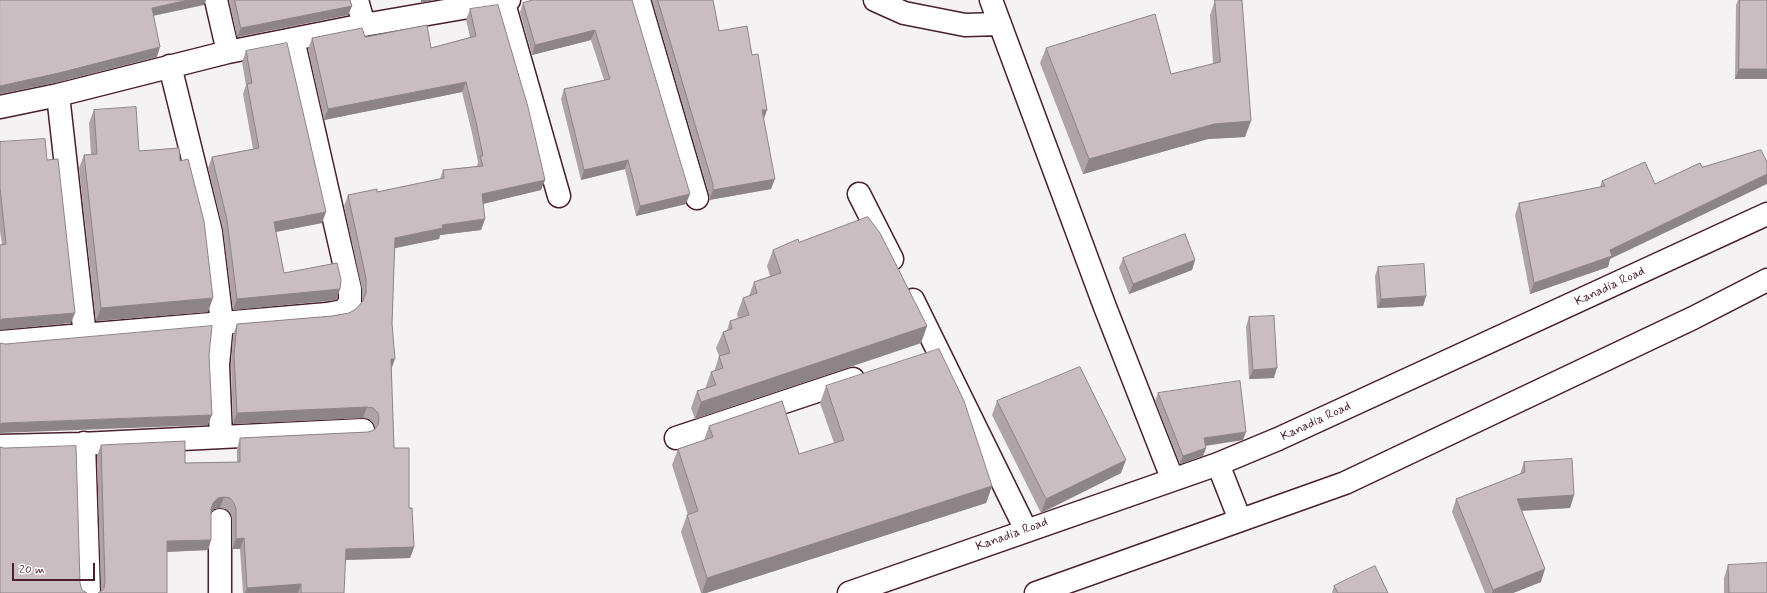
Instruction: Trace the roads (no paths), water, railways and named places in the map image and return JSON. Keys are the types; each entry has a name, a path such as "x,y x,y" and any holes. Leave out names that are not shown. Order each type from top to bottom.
{"street":[{"path":"216,0 228,52"},
{"path":"357,0 364,25"},
{"path":"639,0 697,198"},
{"path":"875,0 904,13 965,25 1000,24"},
{"path":"991,0 1108,314 1172,478"},
{"path":"0,107 58,95 228,52 364,25 506,1 560,196"},
{"path":"0,342 85,336 327,314 343,311 350,303 350,289 293,40"},
{"path":"170,66 211,232 222,323 218,365 221,437"},
{"path":"58,95 85,336"},
{"path":"859,194 938,350 1026,530"},
{"name":"Kanadia Road","path":"849,593 1172,478 1218,464 1278,439 1767,214"},
{"path":"1036,593 1345,483 1686,321 1767,280"},
{"path":"916,358 938,350"},
{"path":"676,438 871,373"},
{"path":"0,446 363,430"},
{"path":"84,443 89,593"},
{"path":"1218,464 1240,520"},
{"path":"220,520 220,593"}]}
